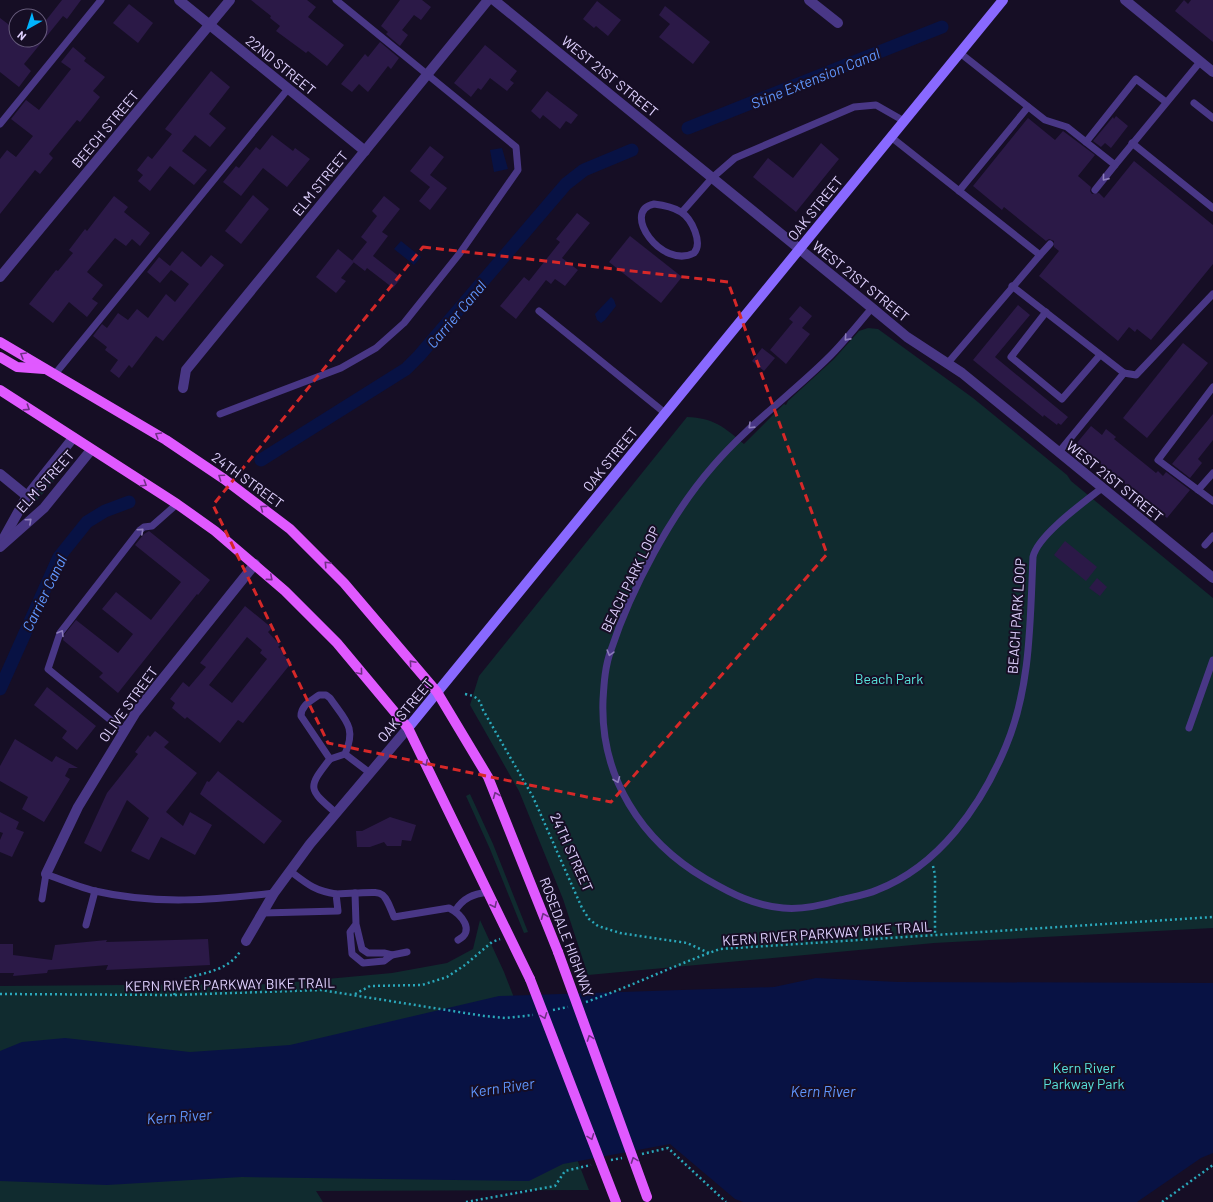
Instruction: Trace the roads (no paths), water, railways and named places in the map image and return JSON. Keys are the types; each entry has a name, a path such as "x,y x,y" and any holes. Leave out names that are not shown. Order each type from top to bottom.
{"main road":[{"name":"OAK STREET","path":"408,728 1003,0"},
{"name":"24TH STREET","path":"0,342 172,444 224,479 275,517 307,544 344,583 437,692"},
{"path":"0,358 17,367 50,371"},
{"path":"0,390 177,504 215,531 255,564 301,606 337,643 408,728 530,979 616,1202"},
{"name":"ROSEDALE HIGHWAY","path":"437,692 488,777 558,952 648,1199"}],"street":[{"name":"22ND STREET","path":"179,0 364,151"},
{"name":"BEECH STREET","path":"0,276 230,0"},
{"name":"ELM STREET","path":"183,388 186,370 488,0"},
{"name":"WEST 21ST STREET","path":"494,0 907,337 947,364 1059,452 1213,578"},
{"path":"809,0 838,23"},
{"path":"1125,0 1213,72"},
{"name":"ELM STREET","path":"0,546 27,496 73,438"},
{"name":"ELM STREET","path":"0,546 44,508 91,450"},
{"path":"0,474 27,496"},
{"name":"OLIVE STREET","path":"46,874 78,806 136,712 255,564"},
{"name":"OAK STREET","path":"246,941 274,893 290,871 336,813 408,728"}],"lane":[{"path":"0,124 101,0"},
{"path":"220,414 341,368 376,348 404,322 460,253 518,170 516,147 336,0"},
{"path":"960,53 1045,120 1067,127 1115,166"},
{"path":"1095,190 1132,143 1200,62"},
{"path":"1086,142 1136,79 1166,102"},
{"path":"50,371 288,89"},
{"path":"1194,103 1213,118"},
{"path":"682,212 712,178 735,158 854,107 876,105 904,121"},
{"path":"959,191 1028,106"},
{"path":"891,137 1040,255"},
{"path":"1132,143 1213,208"},
{"path":"654,204 666,206 682,212 691,224 698,249 691,255 674,256 656,245 647,236 642,226 641,218 647,205 654,204"},
{"path":"947,364 1012,286 1050,244"},
{"path":"1012,286 1124,373 1136,376 1213,294"},
{"name":"BEACH PARK LOOP","path":"872,308 828,358 752,426 712,466 678,510 627,608 612,647 604,680 602,718 609,757 616,780 630,808 658,843 694,872 747,901 786,909 822,905 876,891 904,877 940,851 962,823 986,785 1006,746 1021,701 1029,650 1033,557 1036,547 1048,533 1102,488"},
{"path":"539,311 665,413"},
{"path":"1046,312 1012,357 1062,399 1100,355"},
{"path":"1059,452 1124,373"},
{"path":"1213,387 1158,460 1213,501"},
{"path":"1198,490 1213,472"},
{"path":"124,731 48,670 60,633 140,530 144,527 152,526 177,504"},
{"path":"1205,545 1213,536"},
{"path":"1189,728 1213,660"},
{"path":"330,759 312,726 301,716 301,710 305,705 319,695 326,695 330,698 334,711 346,727 350,728 351,741 346,754"},
{"path":"336,813 317,797 313,788 313,780 330,759 346,754"},
{"path":"346,754 370,773"},
{"path":"290,871 306,884 320,891 336,894 380,892 386,896 394,917 449,908 464,919 466,925 466,932 463,938 458,940"},
{"path":"42,899 46,874 95,891 137,898 182,901 274,893"},
{"path":"86,925 95,891"},
{"path":"455,911 465,899 473,894 488,892"},
{"path":"355,893 356,924 362,948 368,953 384,953 392,955 407,952"},
{"path":"263,913 338,911 336,894"},
{"path":"356,924 350,932 350,943 352,954 357,959 363,963 372,963 384,961 392,955"}],"water":[{"path":"502,148 508,169 494,172 490,150"},
{"path":"401,241 421,257 414,265 394,249"},
{"path":"611,297 616,306 601,323 597,320 595,314"},
{"name":"Kern River","path":"816,978 898,982 1213,983 1213,1153 1201,1158 1137,1202 743,1202 735,1199 670,1144 563,1164 529,1181 242,1177 107,1185 0,1181 0,1051 22,1042 65,1038 190,1052 290,1045 499,996 774,987"}],"waterway":[{"name":"Stine Extension Canal","path":"688,128 942,27"},
{"name":"Carrier Canal","path":"261,460 406,369 419,356 566,184 584,170 632,150"},
{"name":"Carrier Canal","path":"0,689 59,557 87,522 105,511 129,502"}],"park label":[{"name":"Beach Park","path":"889,678"},
{"name":"Kern River Parkway Park","path":"1084,1076"}]}
